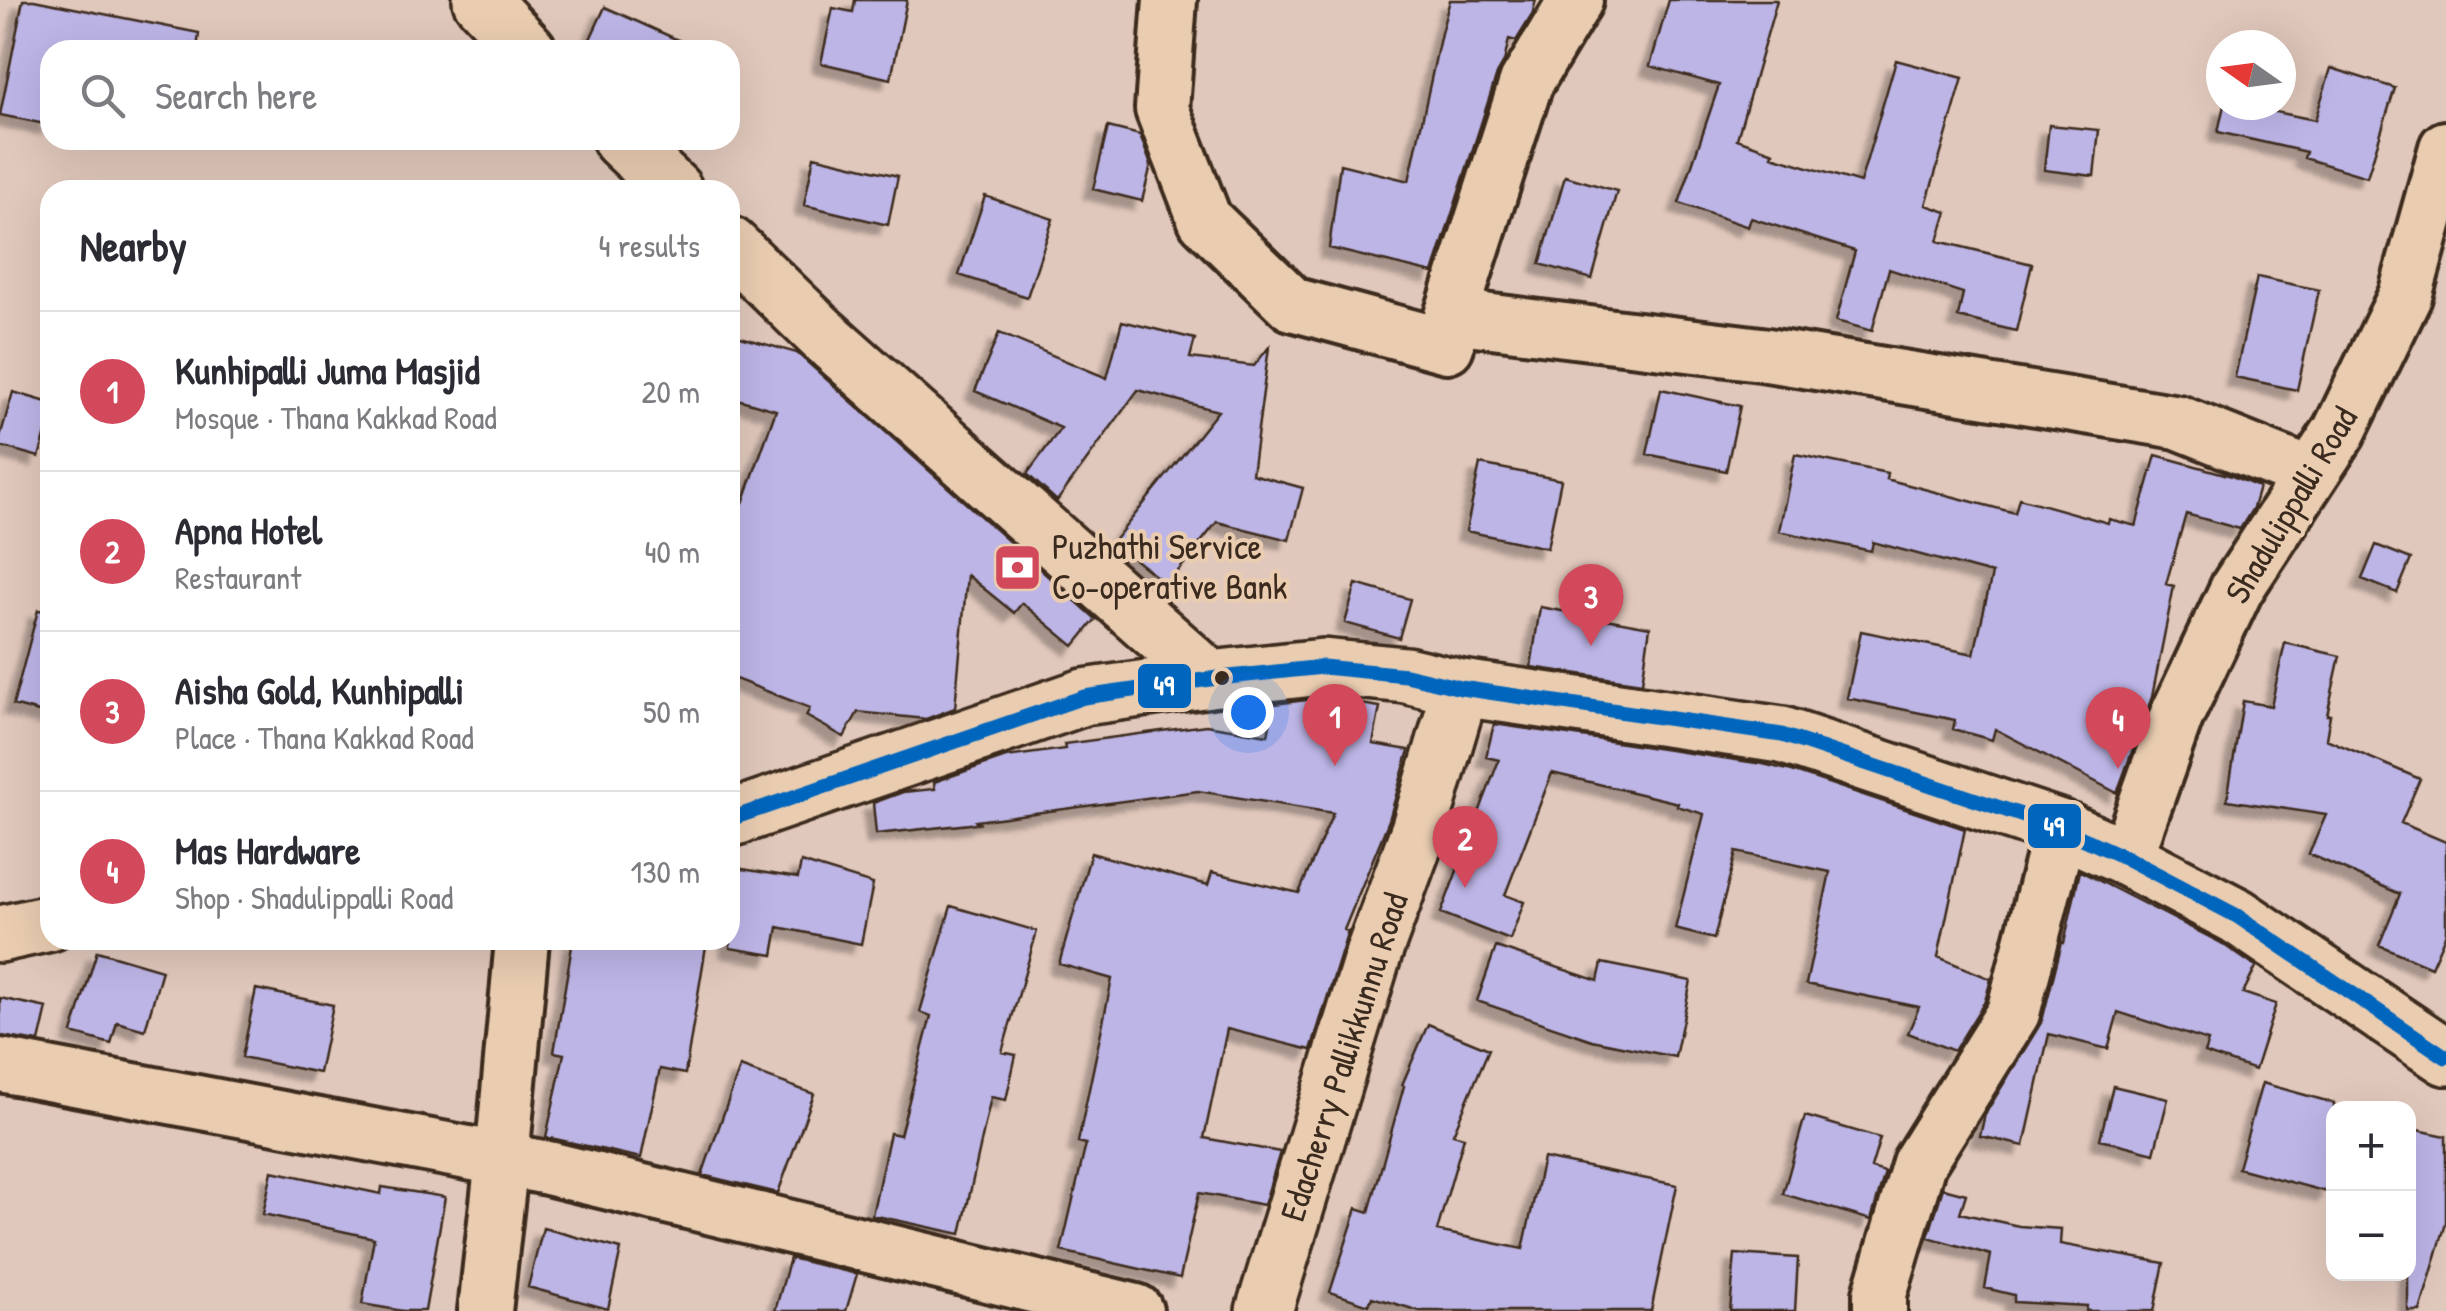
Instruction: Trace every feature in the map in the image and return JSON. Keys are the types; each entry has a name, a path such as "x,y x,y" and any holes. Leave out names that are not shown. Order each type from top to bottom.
{"main road":[{"path":"481,0 519,40"},
{"path":"632,150 663,180"},
{"path":"740,254 822,334 1210,679"},
{"path":"740,815 1084,698 1324,667 1406,675 1461,688 1782,735 2060,828 2237,916 2446,1056"},
{"name":"Edacherry Pallikkunnu Road","path":"1264,1311 1374,952 1419,830 1461,688"},
{"path":"0,934 40,925"}],"street":[{"path":"1170,0 1162,108 1204,220 1292,304 1449,331 1760,354 2178,422 2310,475"},
{"path":"1449,331 1526,83 1576,0"},
{"name":"Shadulippalli Road","path":"2126,858 2176,718 2237,588 2426,303 2446,148"},
{"path":"1880,1311 1880,1294 1919,1162 2013,1013 2060,828"},
{"path":"484,1311 521,950"},
{"path":"0,1065 548,1168 1136,1311"}],"building":[{"path":"23,0 199,33 198,40 40,40 40,123 0,115"},
{"path":"855,0 907,0 891,79 821,63 833,8 853,12"},
{"path":"1450,0 1536,0 1516,41 1509,39 1433,273 1329,248 1340,164 1409,181"},
{"path":"1669,0 1777,0 1737,139 1774,152 1772,156 1860,183 1896,60 1963,78 1926,205 1947,212 1938,241 2032,264 2016,331 1958,317 1963,293 1889,269 1872,331 1836,321 1855,251 1751,218 1748,227 1679,203 1719,85 1650,66"},
{"path":"605,7 678,40 590,40"},
{"path":"2331,68 2395,88 2367,177 2304,158 2306,152 2218,132 2221,120 2296,120 2296,116 2315,120"},
{"path":"2049,125 2099,130 2094,176 2044,170"},
{"path":"1108,127 1140,135 1151,165 1142,201 1093,189"},
{"path":"814,156 898,176 888,225 804,205"},
{"path":"1565,176 1617,191 1592,279 1540,264"},
{"path":"985,196 1053,219 1027,297 959,275"},
{"path":"2257,277 2319,290 2297,390 2235,377"},
{"path":"1122,321 1195,339 1190,358 1254,366 1269,347 1252,474 1303,488 1289,540 1217,522 1167,585 1113,542 1218,411 1138,390 1057,501 1027,474 1061,428 975,391 999,333 1107,378"},
{"path":"740,337 797,353 1096,619 1074,646 1022,603 1014,613 967,575 955,708 926,719 858,712 844,737 806,716 810,708 740,681 740,502 743,503 776,410 740,400"},
{"path":"1661,389 1740,406 1726,471 1647,454"},
{"path":"13,392 40,400 39,457 0,446"},
{"path":"1795,454 1887,473 1886,479 2015,513 2019,498 2108,523 2109,519 2136,526 2156,455 2259,487 2253,508 2240,529 2186,514 2166,584 2174,586 2152,697 2117,793 1995,729 1992,740 1953,729 1955,720 1847,698 1861,631 1974,654 1992,574 1873,542 1871,551 1779,531"},
{"path":"1480,464 1561,480 1547,548 1466,531"},
{"path":"2376,545 2411,559 2397,593 2362,579"},
{"path":"1356,584 1410,599 1399,638 1345,623"},
{"path":"1540,607 1650,627 1642,683 1531,667"},
{"path":"38,610 40,610 40,712 13,705"},
{"path":"2285,643 2340,656 2327,715 2326,739 2420,779 2401,823 2446,842 2446,933 2431,967 2379,945 2400,894 2309,854 2326,815 2227,800 2243,701 2271,706"},
{"path":"1323,698 1380,707 1373,744 1409,750 1389,820 1344,930 1348,931 1311,1050 1227,1029 1204,1138 1280,1152 1264,1205 1199,1193 1180,1278 1061,1251 1086,1144 1078,1142 1112,979 1059,964 1091,853 1208,885 1212,872 1299,893 1333,813 1198,791 876,834 873,803 903,792 935,789 934,782 1006,757 1065,749 1064,744 1206,725 1268,735 1274,704"},
{"path":"1494,724 1763,764 1965,829 1938,957 1991,979 1985,1001 1954,1051 1908,1033 1919,1007 1806,984 1830,872 1736,852 1714,939 1675,929 1704,814 1677,806 1678,803 1552,773 1505,895 1524,902 1510,940 1441,913 1499,760 1486,757"},
{"path":"801,862 873,884 861,944 778,927 773,955 740,950 740,869 798,878"},
{"path":"2080,871 2221,943 2256,967 2243,993 2276,1004 2255,1070 2204,1053 2208,1041 2118,1012 2108,1049 2049,1034 2024,1146 1980,1136 1985,1114 2042,1021"},
{"path":"951,906 1037,931 1002,1052 1016,1055 1006,1100 991,1097 961,1234 872,1215 890,1133 900,1135 931,1016 920,1012"},
{"path":"1496,947 1598,981 1602,963 1691,981 1675,1057 1592,1040 1477,1001"},
{"path":"571,950 705,950 685,1074 660,1069 641,1158 546,1137 564,1054 554,1052"},
{"path":"97,951 162,970 145,1030 117,1022 111,1044 72,1033"},
{"path":"256,989 333,1005 319,1073 242,1057"},
{"path":"0,998 47,1008 39,1042 0,1036"},
{"path":"1428,1024 1489,1049 1453,1134 1464,1137 1437,1231 1523,1249 1543,1158 1677,1185 1651,1311 1420,1311 1372,1297 1369,1305 1330,1292 1357,1208 1369,1212 1402,1085"},
{"path":"740,1067 814,1094 778,1193 702,1175"},
{"path":"2262,1083 2327,1101 2326,1192 2238,1168"},
{"path":"2113,1086 2168,1099 2154,1153 2100,1139"},
{"path":"1805,1116 1880,1138 1871,1168 1885,1172 1871,1220 1783,1194"},
{"path":"2416,1130 2446,1136 2446,1223 2420,1311 2408,1311 2408,1281 2416,1281"},
{"path":"272,1171 381,1194 382,1187 445,1197 425,1311 362,1304 374,1238 263,1214"},
{"path":"1943,1188 1966,1194 1960,1213 2019,1226 2061,1229 2060,1244 2164,1263 2154,1311 2086,1311 2087,1306 2014,1302 2014,1295 1985,1288 1991,1255 1928,1237"},
{"path":"543,1228 621,1249 608,1309 528,1287"},
{"path":"1735,1254 1798,1258 1795,1311 1730,1311"},
{"path":"790,1258 857,1274 846,1311 775,1311"}],"transit line":[{"name":"49","path":"740,816 1084,697 1323,667 1406,675 1461,688 1782,735 2060,828 2237,916 2446,1057"}],"place":[{"name":"Puzhathi Service Co-operative Bank","path":"1017,567"},
{"name":"Aisha Gold, Kunhipalli","path":"1591,646"},
{"name":"Kunhipalli Juma Masjid","path":"1335,766"},
{"name":"Mas Hardware","path":"2118,769"},
{"name":"Apna Hotel","path":"1465,888"}]}
